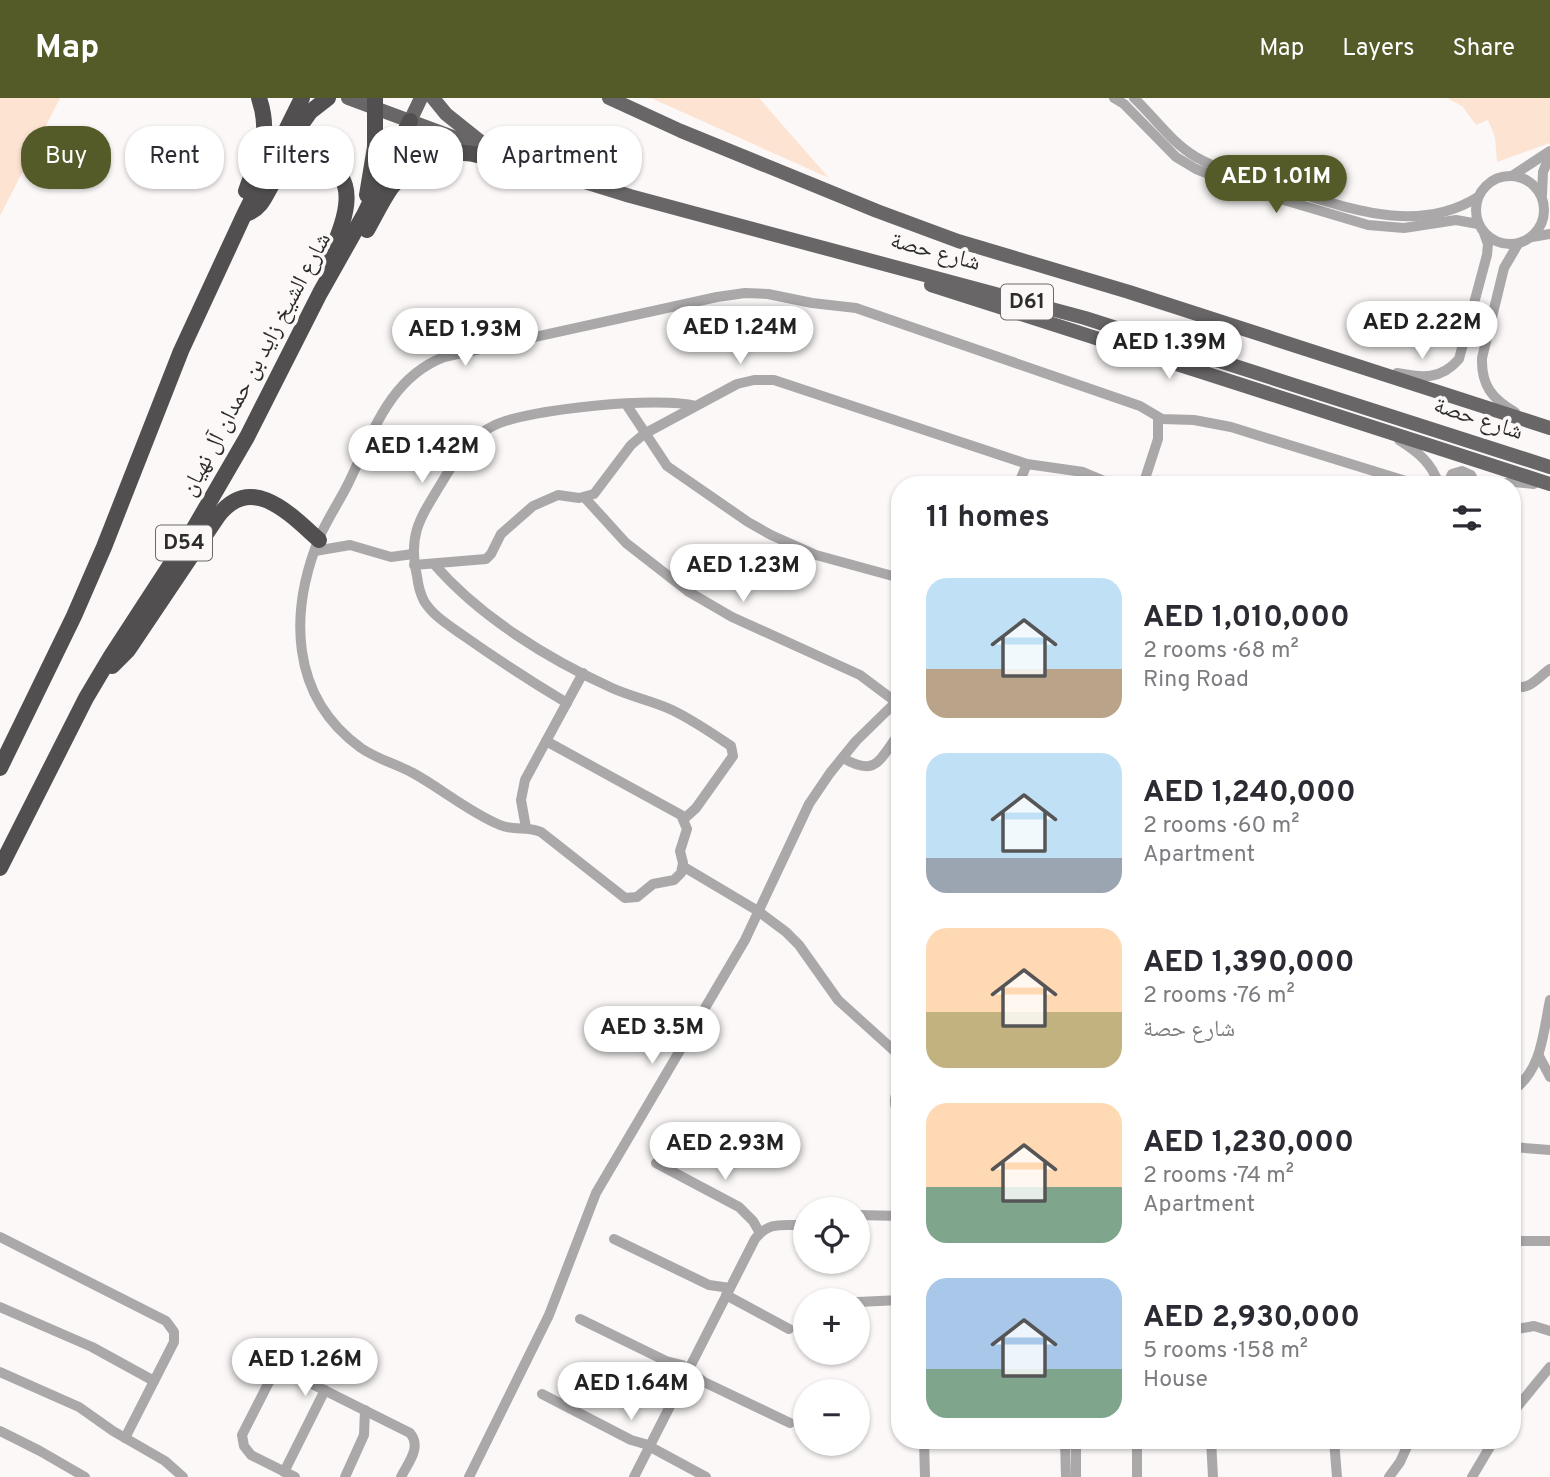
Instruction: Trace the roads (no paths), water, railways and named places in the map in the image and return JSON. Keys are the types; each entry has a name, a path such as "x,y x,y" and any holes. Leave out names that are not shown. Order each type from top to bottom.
{"highway":[{"path":"244,215 246,189 260,156 265,133 259,98"},
{"path":"288,126 302,98"},
{"path":"300,126 310,112 328,98"},
{"path":"364,215 375,147 375,104"},
{"name":"شارع الشيخ زايد بن حمدان آل نهيان","path":"0,867 101,672 220,484 272,390 411,121"},
{"path":"320,293 334,283 398,179 422,162 444,154 467,153 477,156"},
{"path":"244,215 261,205 278,174 295,163 315,161 333,170 345,186 347,205 324,272 320,293"},
{"path":"0,768 75,616 181,351 257,189"},
{"path":"101,672 124,655 218,516 233,502 254,497 273,502 317,545"}],"main road":[{"name":"شارع حصة","path":"348,98 375,104 477,146"},
{"name":"شارع الشيخ زايد بن حمدان آل نهيان","path":"411,121 421,98"},
{"path":"433,98 446,114 477,139"},
{"name":"شارع حصة","path":"609,98 728,150 958,241 1141,296 1543,426"},
{"name":"شارع حصة","path":"607,189 1085,318 1550,467"},
{"path":"804,241 835,256 900,274 1550,485"}],"street":[{"path":"1114,98 1124,104 1175,157 1210,176 1247,189 1368,225 1404,228 1456,220 1481,228 1492,240 1504,244 1518,244 1532,237 1550,234"},
{"path":"1134,98 1167,135 1196,157 1247,177 1360,211 1401,217 1456,209 1478,197 1492,181 1512,176 1550,153"},
{"path":"1532,237 1540,228 1544,216 1546,204 1543,173 1550,153"},
{"path":"1512,176 1530,182 1546,204"},
{"path":"1367,368 1423,377 1439,375 1460,359 1488,249 1476,215 1478,197"},
{"path":"1518,244 1507,259 1487,335 1481,370 1490,393 1499,402 1543,426"},
{"path":"684,867 677,878 658,882 639,896 628,898 546,835 526,828 501,826 414,774 370,754 349,738 329,715 309,681 299,640 302,610 317,545 390,400 405,380 427,364 453,354 736,294 768,294 856,308 1140,406 1167,421 1200,421 1231,426 1390,476"},
{"path":"1477,299 1489,300 1494,308"},
{"path":"1468,331 1477,338 1487,335"},
{"path":"317,545 350,545 391,557 434,564 486,559 501,534 533,506 558,495 585,498 597,492 627,450 644,434 737,384 754,380 774,380 1027,464 1083,472 1093,476"},
{"path":"567,703 509,667 436,615 421,596 414,559 414,534 428,504 456,458 469,443 505,421 527,415 626,404 668,401 695,406"},
{"path":"626,404 660,458 673,471 748,522 816,555 891,576"},
{"path":"1146,476 1155,450 1158,418"},
{"path":"1385,432 1424,457 1436,476"},
{"path":"1022,476 1027,464"},
{"path":"1451,476 1462,471 1472,476"},
{"path":"1521,483 1550,485"},
{"path":"585,498 626,543 689,592 732,617 860,675 891,697"},
{"path":"434,564 479,608 535,646 623,693 673,710 733,748 733,756 696,808 684,819"},
{"path":"1521,688 1550,669"},
{"path":"526,828 521,792 583,673"},
{"path":"469,1477 549,1315 604,1177 735,957 809,804 842,758 891,709"},
{"path":"546,741 676,811 684,819 687,833 680,854 684,867 758,911 786,932 799,945 847,1010 891,1048"},
{"path":"842,758 857,766 869,767 891,744"},
{"path":"0,877 11,845"},
{"path":"1521,1083 1528,1077 1539,1056 1550,1000"},
{"path":"1539,1056 1550,1077"},
{"path":"1521,1148 1550,1150"},
{"path":"656,1163 739,1207 760,1233"},
{"path":"870,1215 891,1216"},
{"path":"634,1477 760,1233 780,1223 793,1224"},
{"path":"0,1237 170,1324 174,1332 174,1342 125,1438"},
{"path":"614,1239 728,1292 789,1329"},
{"path":"1521,1241 1550,1241"},
{"path":"870,1302 891,1301"},
{"path":"0,1307 92,1347 154,1381"},
{"path":"580,1319 666,1361 688,1368 704,1382 790,1423"},
{"path":"1521,1328 1534,1326 1550,1331"},
{"path":"1521,1402 1550,1367"},
{"path":"0,1372 67,1401 165,1461 183,1477"},
{"path":"295,1477 247,1451 242,1441 243,1430 268,1381 277,1373 290,1373 410,1433 415,1438 416,1448 401,1477"},
{"path":"284,1472 325,1390"},
{"path":"542,1394 706,1477"},
{"path":"345,1477 364,1435 365,1410"},
{"path":"0,1431 85,1477"},
{"path":"924,1449 925,1477"},
{"path":"1065,1449 1066,1477"},
{"path":"1076,1449 1076,1477"},
{"path":"1137,1449 1137,1477"},
{"path":"1211,1449 1213,1477"},
{"path":"1335,1449 1338,1477"},
{"path":"1389,1477 1406,1449"},
{"path":"1472,1477 1489,1449"}]}
